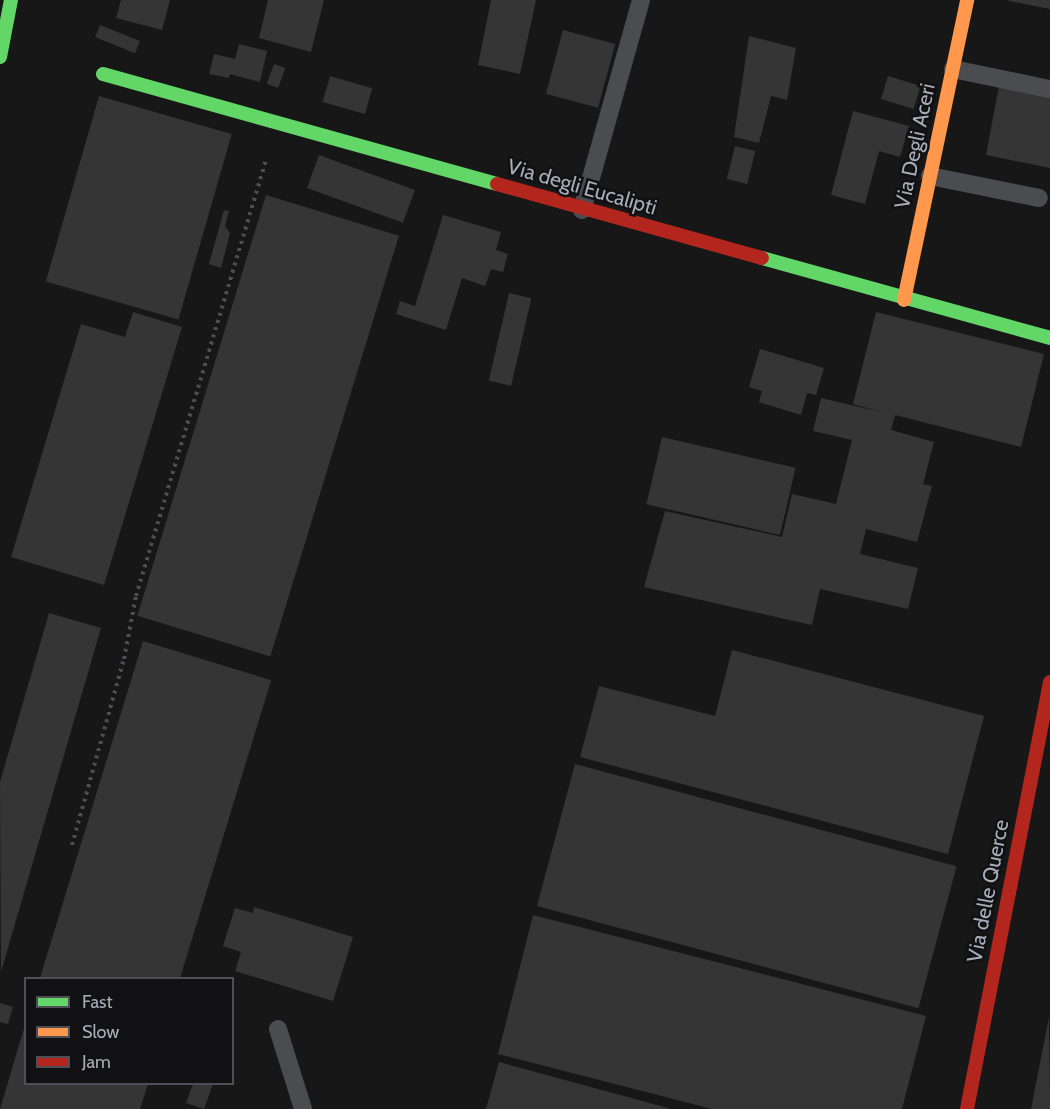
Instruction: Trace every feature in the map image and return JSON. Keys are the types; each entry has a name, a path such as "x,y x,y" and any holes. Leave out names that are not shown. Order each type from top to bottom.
{"main road":[{"path":"0,57 12,0"},
{"name":"Via Degli Aceri","path":"904,300 967,0"},
{"name":"Via degli Eucalipti","path":"103,74 904,300 1050,338"},
{"name":"Via delle Querce","path":"967,1109 1050,682"}],"lane":[{"path":"582,210 641,0"},
{"path":"953,69 1050,89"},
{"path":"930,176 1039,198"},
{"path":"278,1029 303,1109"}],"path":[{"path":"72,844 124,659 135,597 276,122"}],"building":[{"path":"121,0 170,0 162,30 116,18"},
{"path":"268,0 324,0 311,52 259,38"},
{"path":"491,0 536,0 520,74 478,65"},
{"path":"1050,0 1050,9 1009,1"},
{"path":"100,25 140,41 135,53 95,37"},
{"path":"563,30 615,44 598,108 546,94"},
{"path":"749,36 796,48 787,100 771,96 759,143 734,137"},
{"path":"239,44 267,51 260,82 230,74 229,78 209,74 214,54 235,59"},
{"path":"274,64 285,68 278,88 267,84"},
{"path":"330,76 372,88 365,114 323,102"},
{"path":"888,76 921,86 913,109 881,99"},
{"path":"999,86 1050,96 1050,168 986,155"},
{"path":"99,96 232,134 178,320 46,282"},
{"path":"853,111 909,126 900,157 879,151 865,204 831,195"},
{"path":"735,146 755,151 747,184 727,179"},
{"path":"319,155 415,190 403,223 307,188"},
{"path":"266,195 399,236 270,656 137,616"},
{"path":"224,210 229,211 225,226 230,233 221,268 209,264"},
{"path":"443,215 501,232 496,250 508,254 503,272 491,269 485,286 462,278 446,330 396,314 400,301 415,306"},
{"path":"509,293 531,298 511,386 489,381"},
{"path":"133,312 182,327 104,585 11,557 81,324 125,337"},
{"path":"876,312 1044,354 1021,447 895,415 891,430 934,442 923,484 932,486 917,542 866,529 860,554 918,568 908,609 820,589 812,625 644,587 665,511 782,537 792,494 836,504 852,440 813,431 821,398 881,412 853,404"},
{"path":"760,349 824,368 816,395 807,393 801,415 759,402 762,391 749,387"},
{"path":"662,437 795,468 780,535 646,504"},
{"path":"49,613 101,628 1,972 0,782"},
{"path":"143,641 271,680 180,977 40,977"},
{"path":"732,650 984,716 948,854 580,757 599,686 715,716"},
{"path":"575,764 957,866 918,1008 537,906"},
{"path":"254,907 353,937 333,1001 235,971 241,952 223,946 235,908 253,913"},
{"path":"533,915 926,1016 902,1109 712,1109 498,1054"},
{"path":"0,1003 13,1007 8,1024 0,1022"},
{"path":"1049,1017 1050,1109 1031,1109"},
{"path":"24,1028 24,1085 148,1085 140,1109 0,1109"},
{"path":"499,1062 668,1108 668,1109 486,1109"},
{"path":"193,1085 213,1085 204,1109 186,1103"}],"traffic: fast":[{"path":"0,57 11,0"},
{"path":"103,74 497,184"},
{"path":"762,258 1050,338"}],"traffic: slow":[{"path":"904,300 967,0"}],"traffic: jam":[{"path":"497,184 762,258"},
{"path":"967,1109 1050,682"}]}
